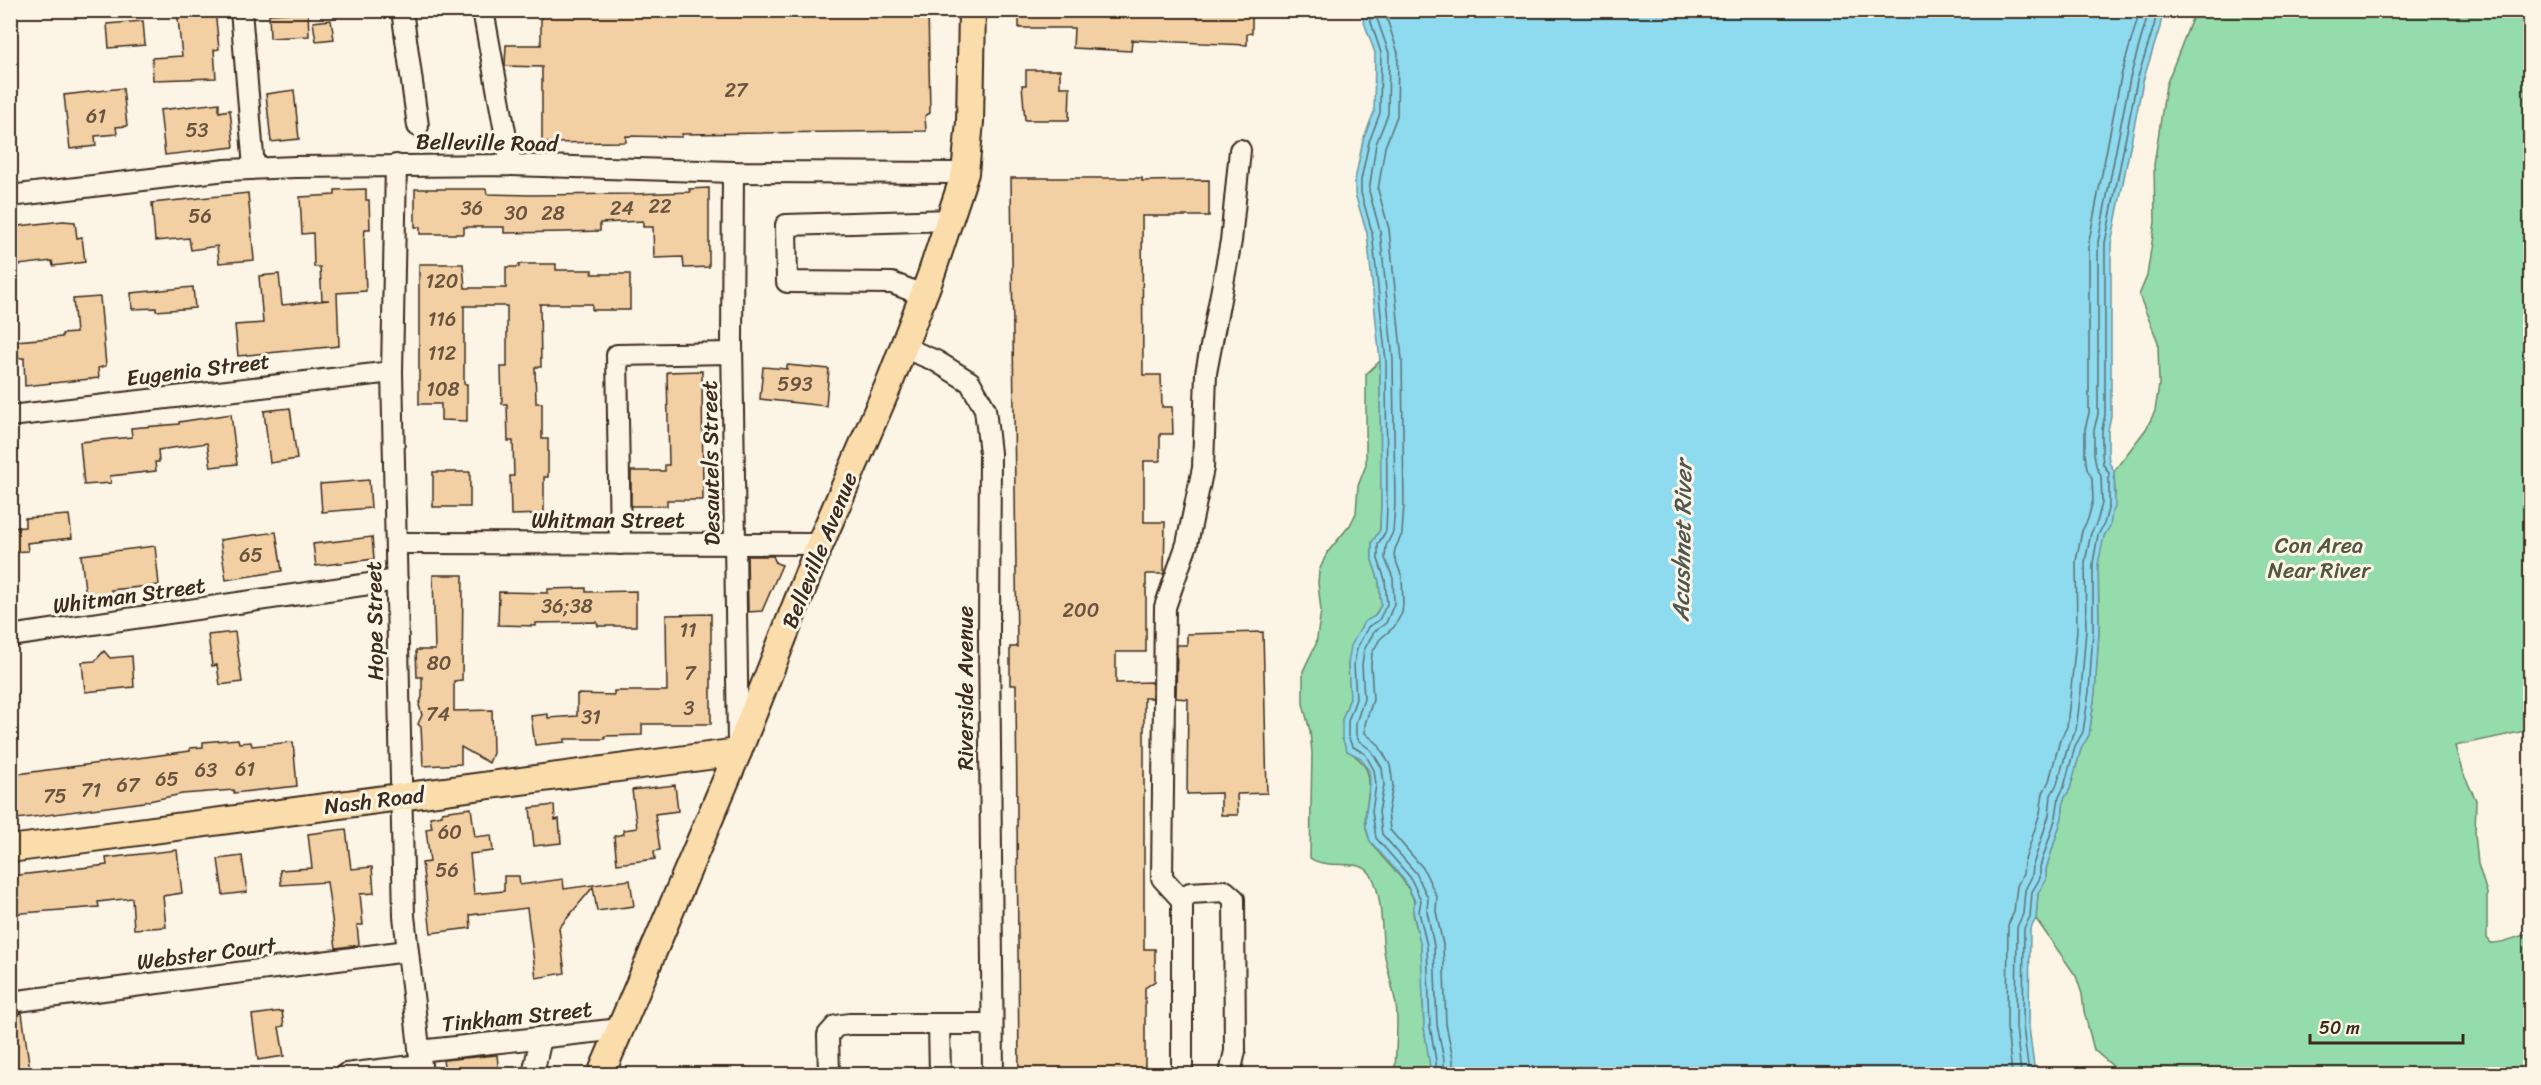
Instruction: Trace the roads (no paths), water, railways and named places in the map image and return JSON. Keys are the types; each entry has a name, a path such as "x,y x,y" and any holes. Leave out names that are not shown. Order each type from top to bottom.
{"main road":[{"name":"Belleville Avenue","path":"601,1074 738,752 820,544 903,347 950,220 965,173 970,122 972,10"},
{"name":"Nash Road","path":"10,849 738,752"}],"street":[{"path":"241,10 254,168"},
{"path":"402,10 418,126"},
{"path":"483,10 511,165"},
{"path":"1182,1074 1182,900 1162,878 1165,607 1187,544 1203,468 1206,373 1231,241 1240,150"},
{"name":"Hope Street","path":"396,165 392,372 404,916 421,1063"},
{"name":"Belleville Road","path":"10,196 254,168 511,165 733,172 965,173"},
{"name":"Desautels Street","path":"733,172 732,353 738,752"},
{"path":"923,295 892,283 787,282 786,225 950,220"},
{"name":"Riverside Avenue","path":"903,347 936,361 970,382 985,409 990,453 993,1074"},
{"path":"620,543 616,355 732,353"},
{"name":"Eugenia Street","path":"10,416 392,372"},
{"name":"Whitman Street","path":"396,543 820,544"},
{"name":"Whitman Street","path":"10,636 397,580"},
{"path":"1182,900 1191,893 1225,891 1234,899 1235,1051 1230,1074"},
{"name":"Webster Court","path":"10,1002 407,951"},
{"path":"829,1074 828,1035 836,1026 849,1024 992,1024"},
{"path":"939,1024 940,1074"},
{"name":"Tinkham Street","path":"346,1074 421,1063 541,1038 620,1029"},
{"path":"533,1074 541,1038"}],"water":[{"name":"Acushnet River","path":"1360,11 2163,11 2143,81 2111,244 2111,416 2108,430 2108,452 2109,462 2114,471 2115,507 2110,526 2104,536 2098,564 2099,631 2095,693 2089,735 2081,749 2070,789 2064,799 2062,818 2046,869 2046,880 2038,893 2036,919 2030,929 2029,1027 2035,1074 1431,1074 1424,1027 1421,947 1413,911 1415,901 1405,881 1370,841 1366,827 1369,771 1361,758 1347,751 1342,738 1342,720 1350,698 1348,664 1351,646 1364,622 1375,616 1381,605 1379,581 1372,560 1372,542 1380,530 1380,361 1367,233 1355,194 1355,180 1363,140 1374,112 1375,53"}],"park label":[{"name":"Con Area Near River","path":"2319,558"}]}
